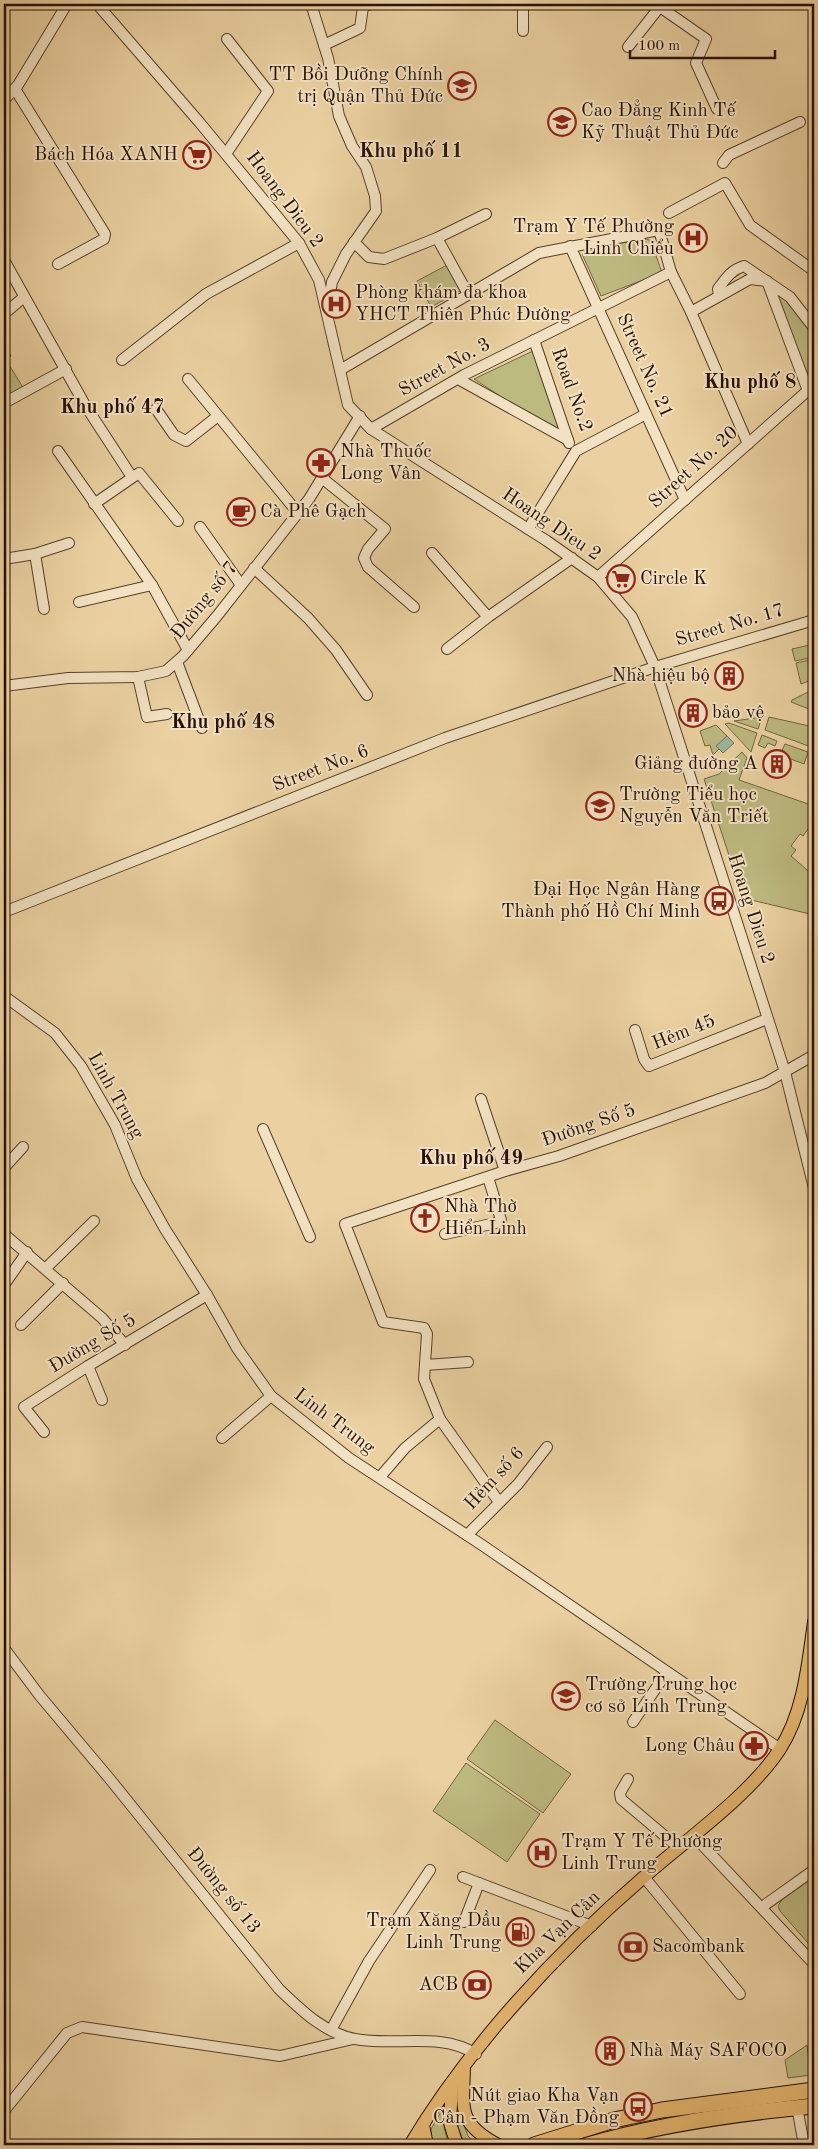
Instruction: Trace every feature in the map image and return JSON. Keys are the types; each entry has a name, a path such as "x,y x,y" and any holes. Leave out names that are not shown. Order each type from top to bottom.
{"highway":[{"path":"534,2145 614,2120 662,2110 814,2090"},
{"path":"588,2145 617,2136 696,2122 814,2106"}],"main road":[{"name":"Kha Vạn Cân","path":"410,2145 452,2081 522,1996 644,1876 679,1848 735,1798 764,1769 780,1749 796,1712 804,1685 814,1622"},
{"path":"464,2067 464,2113 474,2129 498,2145"},
{"path":"452,2081 450,2123 457,2145"},
{"path":"422,2125 427,2145"}],"street":[{"path":"4,100 15,89 67,4"},
{"name":"Hoang Dieu 2","path":"97,4 226,154 299,243 319,280 348,405 371,429 528,529 598,577 632,617 655,667 785,1072 810,1152 814,1188"},
{"path":"311,4 324,45 339,116 352,146 366,167 375,196 376,210 354,242 332,282 327,309"},
{"path":"324,45 360,28 364,7 372,4"},
{"path":"523,4 523,31"},
{"path":"647,4 661,5 706,40 696,63 717,109"},
{"path":"628,47 661,5"},
{"path":"226,154 268,90 227,39"},
{"path":"15,89 105,234 104,239 58,264"},
{"path":"723,163 729,155 800,122"},
{"path":"669,213 725,182 750,225 814,271"},
{"path":"354,242 369,256 384,259 438,238 486,214"},
{"path":"340,370 539,253 570,246 639,236 660,230 671,272 691,312 748,444"},
{"path":"438,238 468,294"},
{"path":"122,360 206,294 299,243"},
{"name":"Street No. 21","path":"570,246 685,500"},
{"path":"4,260 85,405 132,476"},
{"path":"719,296 718,289 734,269 744,266 790,298 814,328"},
{"name":"Street No. 3","path":"371,429 458,379 671,272"},
{"path":"691,312 750,279 767,281"},
{"path":"767,281 811,388"},
{"path":"4,314 24,296"},
{"name":"Road No.2","path":"534,340 568,440 576,451"},
{"path":"4,403 66,369"},
{"path":"188,379 298,513"},
{"path":"458,379 568,440"},
{"name":"Street No. 20","path":"598,577 811,388"},
{"path":"156,409 174,435 186,441 218,416"},
{"path":"528,529 576,451 646,414"},
{"name":"Đường số 7","path":"4,686 68,678 138,678 166,671 188,650 298,513 360,416"},
{"path":"58,451 152,585 188,650"},
{"path":"94,504 132,476 139,474 178,520"},
{"path":"322,478 385,529 368,549 364,558 368,567 414,607"},
{"path":"200,527 240,585"},
{"path":"4,559 35,554 69,543"},
{"path":"432,553 488,617"},
{"path":"35,554 44,609"},
{"path":"447,649 488,617 572,558"},
{"path":"254,568 308,618 336,650 367,695"},
{"path":"78,602 152,585"},
{"name":"Street No. 17","path":"655,667 814,620"},
{"path":"177,662 202,728"},
{"name":"Street No. 6","path":"4,912 445,738 655,667"},
{"path":"138,678 147,716 168,714"},
{"name":"Linh Trung","path":"4,996 55,1033 81,1066 114,1125 137,1179 155,1212 208,1296 237,1348 271,1396 349,1458 467,1535 780,1749"},
{"name":"Hẻm 45","path":"635,1030 644,1059 649,1066 767,1019"},
{"name":"Đường Số 5","path":"425,1365 427,1334 424,1328 383,1322 345,1224 505,1171 559,1156 765,1082 814,1055"},
{"path":"481,1099 505,1171"},
{"path":"263,1129 310,1238"},
{"path":"4,1168 23,1148"},
{"path":"444,1234 496,1223 501,1220 488,1177"},
{"path":"46,1268 94,1220"},
{"path":"4,1234 46,1268 102,1318 125,1345"},
{"path":"4,1285 27,1252"},
{"path":"21,1324 63,1283"},
{"name":"Đường Số 5","path":"44,1432 24,1407 88,1366 208,1296"},
{"path":"468,1362 425,1365 424,1379 440,1419 499,1502"},
{"path":"88,1366 102,1400"},
{"path":"222,1438 271,1396"},
{"path":"380,1477 405,1448 440,1419"},
{"name":"Hẻm số 6","path":"467,1535 518,1484 547,1447"},
{"name":"Đường số 13","path":"4,1648 40,1696 114,1784 279,1989 305,2014 331,2030 354,2039 452,2043 476,2054"},
{"path":"633,1722 667,1672"},
{"path":"628,1779 620,1793 621,1800 679,1848"},
{"path":"693,1835 814,1964"},
{"path":"331,2030 368,1962 430,1870"},
{"path":"762,1907 814,1870"},
{"path":"463,1876 592,1926"},
{"path":"644,1876 740,1994"},
{"path":"464,1922 479,1883"},
{"path":"4,2111 67,2033 82,2027 280,2056 354,2039"},
{"path":"797,2107 804,2145"}],"shaded area":[{"path":"647,239 651,241 661,270 659,274 601,296 582,254 589,248"},
{"path":"449,264 462,290 431,307 417,281"},
{"path":"771,287 788,299 814,334 814,381 810,385"},
{"path":"4,344 11,356 6,360 24,389 4,400"},
{"path":"535,350 568,440 474,379"},
{"path":"814,644 814,657 795,661 792,649"},
{"path":"814,659 814,679 801,684 796,663"},
{"path":"814,689 814,711 791,702 792,700"},
{"path":"762,717 758,729 734,721"},
{"path":"769,717 814,727 814,748 765,730"},
{"path":"729,723 757,733 751,752 725,724"},
{"path":"716,725 727,736 717,746 719,749 713,755 710,745 705,746 700,731"},
{"path":"762,735 777,741 775,746 768,743 765,748 758,745"},
{"path":"727,736 734,743 723,753 716,746"},
{"path":"785,744 808,752 804,764 780,755"},
{"path":"742,752 747,758 739,780 814,806 814,821 803,836 800,834 791,846 796,850 791,856 814,876 814,915 743,898 704,779 719,774"},
{"path":"495,1720 571,1774 543,1813 467,1759"},
{"path":"466,1763 540,1814 507,1862 433,1811"},
{"path":"806,1879 814,1879 814,1950 780,1911 778,1906 792,1889"},
{"path":"807,2045 811,2075 788,2078 785,2060"},
{"path":"446,2103 444,2128 449,2145 431,2145 431,2129"},
{"path":"459,2112 468,2136 478,2145 465,2145 458,2127"}],"place":[{"name":"TT Bồi Dưỡng Chính trị Quận Thủ Đức","path":"462,86"},
{"name":"Cao Đẳng Kinh Tế Kỹ Thuật Thủ Đức","path":"562,122"},
{"name":"Bách Hóa XANH","path":"197,155"},
{"name":"Trạm Y Tế Phường Linh Chiểu","path":"693,238"},
{"name":"Phòng khám đa khoa YHCT Thiên Phúc Đường","path":"336,304"},
{"name":"Nhà Thuốc Long Vân","path":"321,463"},
{"name":"Cà Phê Gạch","path":"241,512"},
{"name":"Circle K","path":"621,579"},
{"name":"Nhà hiệu bộ","path":"729,676"},
{"name":"bảo vệ","path":"693,713"},
{"name":"Giảng đường A","path":"777,764"},
{"name":"Trường Tiểu học Nguyễn Văn Triết","path":"600,806"},
{"name":"Đại Học Ngân Hàng Thành phố Hồ Chí Minh","path":"719,901"},
{"name":"Nhà Thờ Hiển Linh","path":"425,1218"},
{"name":"Trường Trung học cơ sở Linh Trung","path":"566,1696"},
{"name":"Long Châu","path":"754,1746"},
{"name":"Trạm Y Tế Phường Linh Trung","path":"542,1853"},
{"name":"Trạm Xăng Dầu Linh Trung","path":"520,1932"},
{"name":"Sacombank","path":"633,1947"},
{"name":"ACB","path":"477,1985"},
{"name":"Nhà Máy SAFOCO","path":"610,2051"},
{"name":"Nút giao Kha Vạn Cân - Phạm Văn Đồng","path":"638,2107"}],"district":[{"name":"Khu phố 11","path":"411,152"},
{"name":"Khu phố 8","path":"750,383"},
{"name":"Khu phố 47","path":"112,408"},
{"name":"Khu phố 48","path":"223,723"},
{"name":"Khu phố 49","path":"471,1159"}]}
